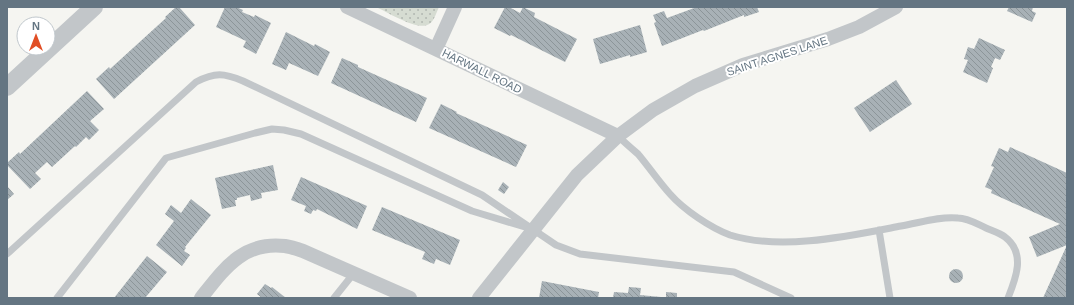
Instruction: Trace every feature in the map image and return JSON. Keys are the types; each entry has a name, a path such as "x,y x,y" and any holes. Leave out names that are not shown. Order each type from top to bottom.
{"street":[{"path":"7,87 94,7"},
{"name":"HARWALL ROAD","path":"347,7 618,136"},
{"path":"436,49 455,7"},
{"name":"SAINT AGNES LANE","path":"479,298 577,175 618,136 653,110 695,86 742,65 853,30 896,7"},
{"path":"201,298 224,269 236,258 248,250 265,246 285,246 303,251 410,298"}],"lane":[{"path":"7,254 196,82 216,74 230,75 482,195 556,246 580,254 734,272 791,298"},
{"path":"57,298 166,158 255,132 284,130 301,134 472,211 533,229"},
{"path":"618,136 638,154 671,195 689,210 707,223 729,234 754,241 811,241 944,218 969,220 1004,236 1012,244 1017,254 1018,266 1015,280 1008,298"},
{"path":"879,230 890,298"},
{"path":"334,298 354,273"}],"shaded area":[{"path":"376,7 439,7 431,22 422,26 409,23"}],"building":[{"path":"176,7 179,7 195,25 114,99 96,79 109,67 110,69"},
{"path":"225,7 236,7 243,10 242,12 254,17 255,15 271,23 256,54 243,47 246,41 216,27"},
{"path":"505,7 509,7 520,13 523,7 535,13 534,17 577,39 565,62 494,28"},
{"path":"697,7 757,7 759,12 744,17 744,15 662,46 654,23 656,22 653,15 664,11 667,18"},
{"path":"1009,7 1033,7 1032,11 1036,13 1032,22 1007,11"},
{"path":"640,25 647,52 630,57 630,55 600,64 593,39"},
{"path":"286,32 330,52 318,76 289,63 286,70 272,64"},
{"path":"979,38 1005,50 1000,60 995,58 987,83 963,72 968,60 964,59 968,47 974,49"},
{"path":"342,58 358,65 358,67 427,98 416,122 331,83"},
{"path":"896,80 912,104 870,132 854,108"},
{"path":"87,91 104,109 90,121 99,130 89,140 86,137 52,167 47,162 35,173 41,179 30,189 7,165 7,163 19,152 20,154"},
{"path":"441,104 457,112 456,113 527,145 516,167 429,128"},
{"path":"1010,147 1067,173 1067,245 1037,257 1029,237 1060,224 991,193 992,190 985,187 994,167 991,166 999,148 1008,152"},
{"path":"273,165 278,190 261,193 262,198 251,201 250,195 237,198 237,200 235,200 236,206 222,209 215,178"},
{"path":"301,177 367,206 357,229 317,209 316,211 313,210 311,214 304,211 306,206 291,200"},
{"path":"503,182 509,187 504,194 498,190"},
{"path":"7,186 14,194 7,200"},
{"path":"191,199 211,215 185,247 186,248 184,251 190,255 182,266 156,245 174,221 165,214 171,205 181,213"},
{"path":"382,207 460,240 450,265 436,259 434,264 422,259 425,252 372,230"},
{"path":"1067,245 1067,298 1043,298"},
{"path":"147,256 167,272 145,298 114,298"},
{"path":"956,269 961,271 963,276 961,281 956,283 951,281 949,276 951,271"},
{"path":"542,281 599,292 598,298 539,298"},
{"path":"265,284 271,288 272,287 286,298 262,298 257,294"},
{"path":"629,287 641,288 640,295 661,298 613,298 614,292 628,293"},
{"path":"666,292 677,293 677,298 666,298"}]}
